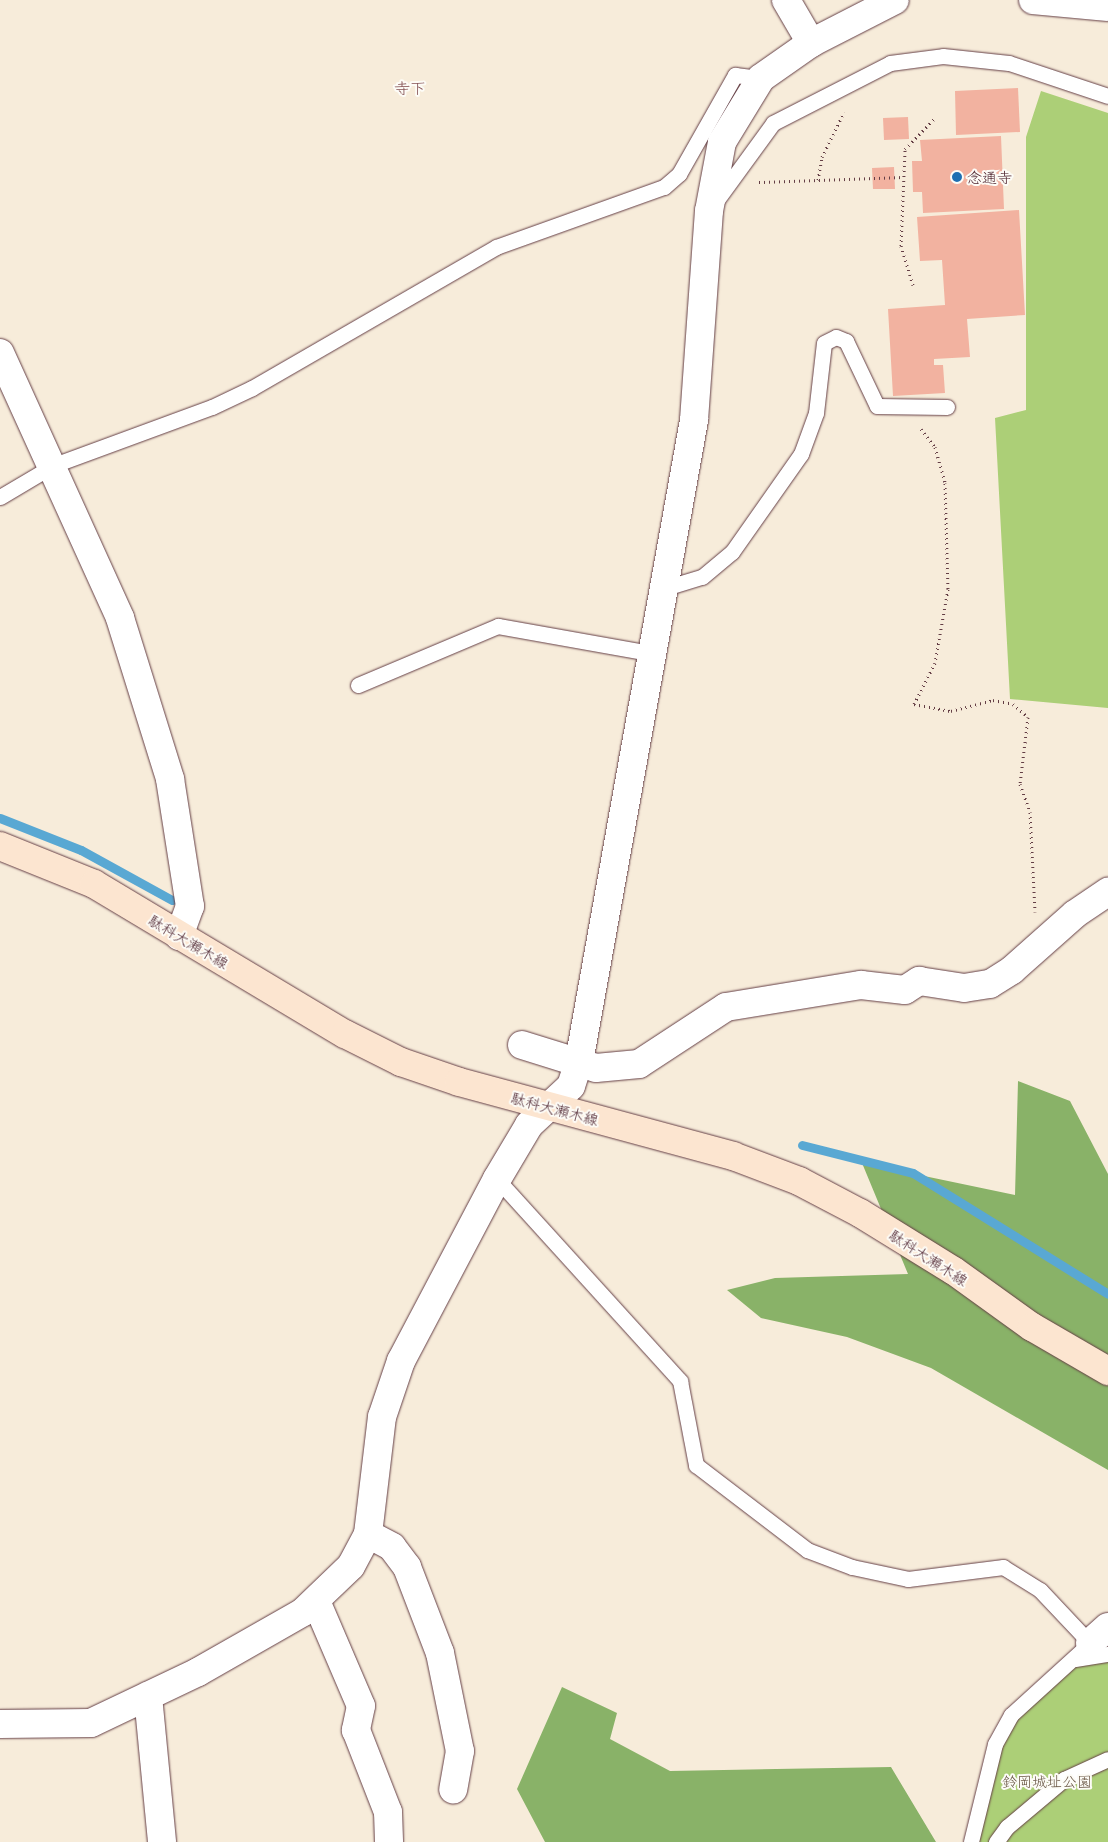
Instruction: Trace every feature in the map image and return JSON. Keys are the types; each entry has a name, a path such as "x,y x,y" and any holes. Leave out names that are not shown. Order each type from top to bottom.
{"main road":[{"name":"駄科大瀬木線","path":"0,846 94,884 345,1034 401,1062 549,1106 733,1156 799,1181 868,1218 954,1271 1032,1327 1108,1371"}],"street":[{"path":"786,0 810,43"},
{"path":"0,1724 92,1723 148,1696 316,1601 351,1566 368,1534 382,1417 401,1361 497,1179 529,1125 571,1086 578,1062 650,653 665,588 694,420 709,211 722,142 761,78 810,43 895,0"},
{"path":"1033,0 1108,8"},
{"path":"0,353 54,466 120,618 170,779 190,906 179,936"},
{"path":"522,1045 596,1068 639,1064 726,1007 861,985 905,990 919,981 964,988 990,984 1012,970 1074,914 1108,892"},
{"path":"368,1534 392,1547 407,1567 440,1653 460,1751 453,1789"},
{"path":"316,1601 362,1706 356,1730 388,1812 388,1842"},
{"path":"148,1696 162,1842"}],"lane":[{"path":"709,211 731,183 772,122 890,63 943,56 1009,63 1108,96"},
{"path":"0,497 54,466 220,404 496,246 664,187 679,174 735,75 761,78"},
{"path":"665,588 702,577 732,552 801,454 816,412 824,343 836,337 846,341 878,406 947,407"},
{"path":"358,685 498,626 650,653"},
{"path":"497,1179 680,1380 696,1465 807,1550 852,1567 908,1579 1003,1568 1040,1590 1095,1646 1011,1715 995,1744 971,1842"},
{"path":"996,1842 1007,1827 1064,1779 1108,1759"}],"path":[{"path":"818,180 822,157 849,104"},
{"path":"913,286 901,246 905,149 935,118"},
{"path":"731,183 904,177"},
{"path":"904,407 935,447 945,483 948,589 935,663 914,704 951,711 993,700 1013,704 1028,717 1020,784 1030,812 1035,916"}],"green space":[{"path":"1041,91 1108,113 1108,708 1010,699 995,418 1026,410 1026,137"},
{"path":"1018,1081 1070,1101 1108,1174 1108,1470 931,1368 847,1337 761,1318 727,1290 775,1278 908,1274 862,1163 1015,1195"},
{"name":"鈴岡城址公園","path":"1090,1643 1108,1644 1108,1842 971,1842 1011,1715"},
{"path":"562,1687 617,1713 610,1739 670,1771 891,1767 936,1842 545,1842 517,1789"}],"building":[{"path":"1018,88 1020,132 956,135 955,91"},
{"path":"908,117 909,139 884,140 883,118"},
{"name":"念通寺","path":"1001,136 1004,209 923,213 922,192 913,192 912,161 922,161 920,140"},
{"path":"894,167 895,189 873,189 872,168"},
{"path":"1019,210 1025,315 967,319 970,357 934,359 934,365 943,365 945,393 893,396 888,309 945,305 942,260 920,261 917,217"}],"waterway":[{"path":"0,818 81,850 172,900"},
{"path":"802,1145 913,1173 1108,1294"}],"place":[{"name":"念通寺","path":"957,177"}],"district":[{"name":"寺下","path":"410,87"}]}
